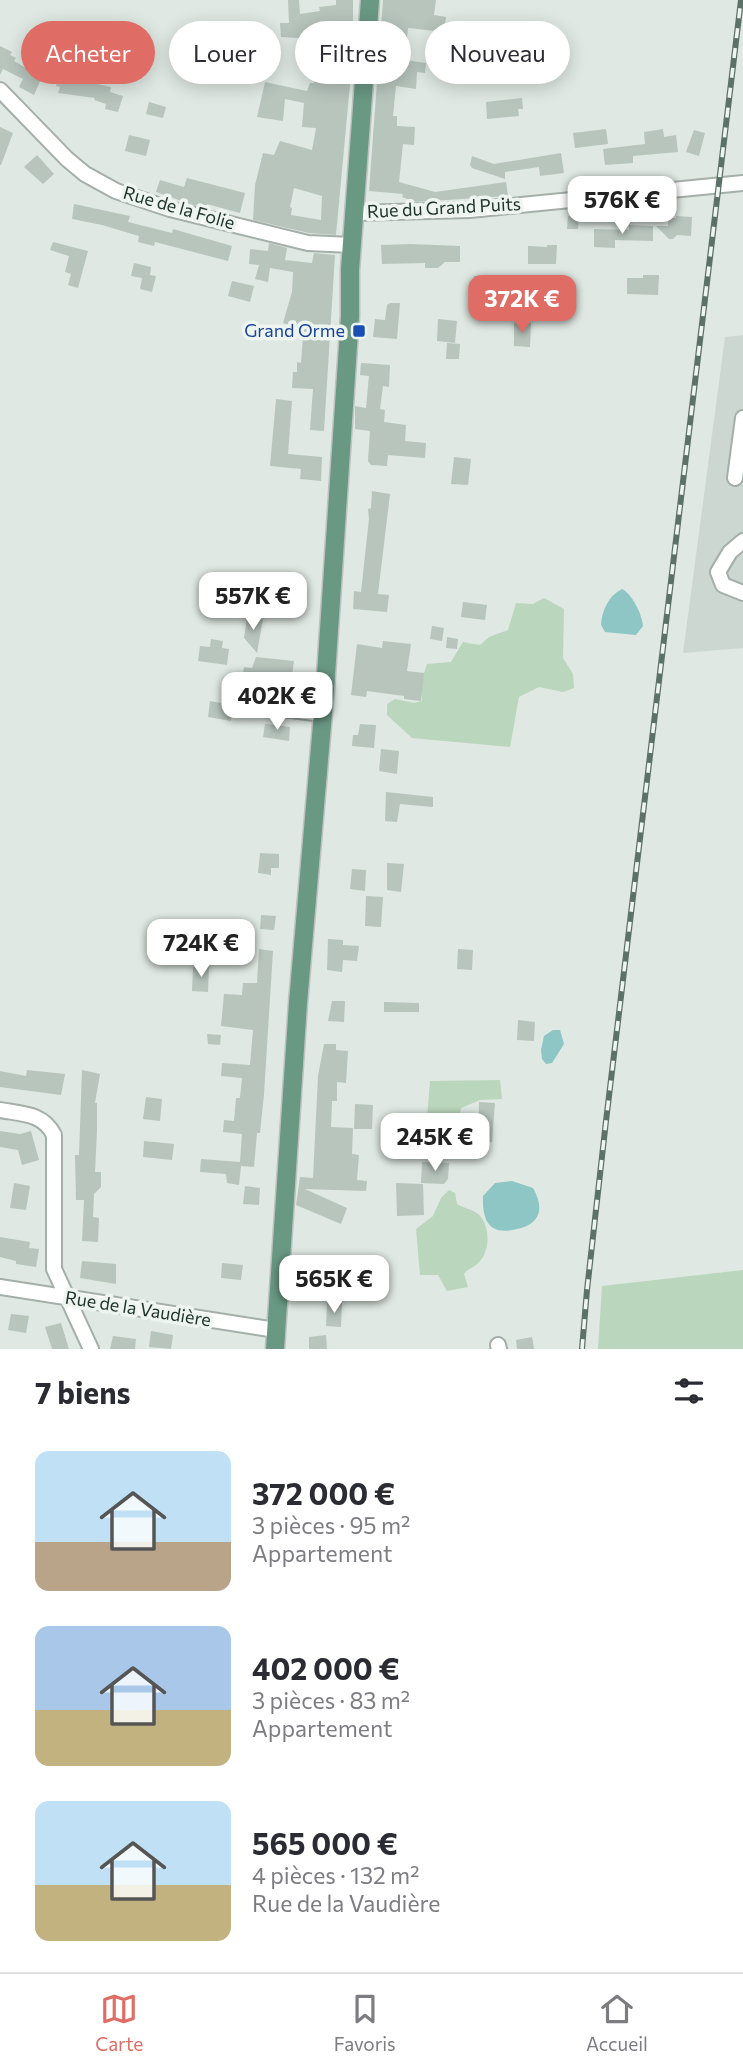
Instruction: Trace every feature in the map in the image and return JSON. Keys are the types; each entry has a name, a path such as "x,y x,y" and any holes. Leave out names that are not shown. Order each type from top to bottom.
{"main road":[{"path":"275,1349 298,1003 323,714 350,316 349,286 370,0"}],"street":[{"name":"Rue de la Folie","path":"0,90 67,159 85,174 116,191 170,209 308,243 352,245"},
{"name":"Rue du Grand Puits","path":"354,213 470,209 743,183"},
{"path":"735,478 743,418"},
{"path":"743,541 730,552 718,572 723,585 743,593"},
{"path":"250,705 323,714"},
{"path":"0,1110 38,1117 49,1125 54,1135 54,1269 91,1349"},
{"name":"Rue de la Vaudière","path":"0,1287 276,1330"}],"shaded area":[{"path":"743,335 743,648 683,653 725,337"}],"green space":[{"path":"544,598 564,609 563,658 573,674 574,688 563,692 539,687 519,697 510,747 412,738 387,715 387,704 395,699 414,703 422,701 422,679 427,664 451,662 463,642 480,645 489,637 508,630 516,603 533,604"},
{"path":"500,1080 502,1099 480,1100 461,1108 457,1134 461,1149 439,1157 424,1157 430,1081"},
{"path":"449,1190 455,1193 457,1204 482,1218 488,1238 482,1259 464,1274 468,1287 447,1291 438,1275 420,1275 416,1229 433,1216 441,1198"},
{"path":"743,1270 743,1349 598,1349 602,1286"}],"water":[{"path":"622,589 633,600 641,616 643,626 636,635 605,632 601,625 607,604"},
{"path":"553,1030 560,1030 564,1044 552,1063 546,1064 541,1050 544,1036"},
{"path":"512,1181 533,1188 539,1203 538,1215 525,1227 500,1230 486,1220 483,1196 495,1183"}],"building":[{"path":"288,0 299,0 300,14 320,11 319,7 336,5 336,0 353,0 353,21 295,21 295,38 281,37 281,23 289,23"},
{"path":"383,0 436,0 434,15 446,17 445,21 425,21 425,30 411,28 411,21 381,21"},
{"path":"0,46 12,52 10,55 16,58 14,61 21,65 21,78 3,69 0,75"},
{"path":"411,61 425,63 425,73 417,72 416,89 396,86 393,116 397,116 397,126 415,127 414,145 403,144 399,182 435,192 506,182 508,196 416,202 402,197 403,194 369,191 377,84 411,84"},
{"path":"21,83 39,84 34,95 19,87"},
{"path":"98,84 111,87 110,92 123,96 118,112 105,109 106,104 94,100 95,98 58,93 60,87 56,86"},
{"path":"265,84 307,91 310,84 350,84 336,235 309,233 253,220 255,185 263,153 274,155 280,141 312,150 316,128 302,127 304,103 285,99 283,121 257,117","holes":["294,188 322,196 321,220 291,215"]},
{"path":"522,98 523,109 518,109 519,116 487,119 486,102"},
{"path":"149,102 166,107 163,118 146,114"},
{"path":"0,127 13,133 1,165 0,165"},
{"path":"606,129 608,144 575,148 573,133"},
{"path":"663,129 664,137 676,135 678,152 633,156 633,163 605,165 603,149 645,144 644,132"},
{"path":"694,130 705,133 699,156 686,152"},
{"path":"129,135 150,140 146,156 125,151"},
{"path":"561,153 564,173 540,176 539,167 505,172 505,179 470,165 472,156 494,164"},
{"path":"37,155 54,174 43,184 24,167"},
{"path":"187,178 245,193 240,213 207,204 206,208 193,205 156,192 160,180 184,187"},
{"path":"74,204 130,216 128,222 172,233 173,229 232,246 228,261 155,242 154,246 138,242 139,236 72,219"},
{"path":"568,216 579,216 578,229 567,229"},
{"path":"692,217 691,236 677,235 669,239 656,226 668,226 668,218"},
{"path":"629,225 653,226 653,241 615,240 615,248 594,247 594,229 629,230"},
{"path":"53,242 88,251 78,288 68,285 71,274 65,272 69,256 50,250"},
{"path":"269,243 287,248 285,260 312,263 314,253 335,255 324,431 310,430 313,389 292,388 293,372 297,372 297,362 301,363 303,336 293,333 294,326 283,323 292,292 293,272 270,268 268,282 255,279 259,265 249,264 250,249 268,251"},
{"path":"381,245 460,246 460,262 445,262 438,268 425,268 425,263 382,264"},
{"path":"557,245 556,264 528,264 528,246"},
{"path":"134,263 151,267 150,275 156,276 152,292 140,289 142,278 131,276"},
{"path":"643,275 659,275 658,295 627,294 627,278 643,278"},
{"path":"474,276 499,276 499,295 473,294"},
{"path":"232,281 254,286 250,302 228,296"},
{"path":"400,303 397,339 373,337 375,319 385,320 387,305"},
{"path":"438,319 457,321 455,343 437,341"},
{"path":"514,323 531,323 530,347 514,346"},
{"path":"447,343 460,344 459,359 446,359"},
{"path":"361,363 390,365 389,387 383,386 380,409 385,410 384,422 406,425 405,441 426,443 425,458 388,455 387,466 371,465 368,461 370,431 355,429 355,406 366,408 369,376 360,375"},
{"path":"276,399 292,401 288,454 322,457 321,481 300,479 301,469 270,466"},
{"path":"454,457 471,459 468,485 451,484"},
{"path":"372,491 390,494 378,594 389,595 387,612 353,609 354,591 361,592"},
{"path":"463,602 487,605 485,620 461,617"},
{"path":"247,617 263,619 257,653 244,638"},
{"path":"432,626 444,628 442,641 430,639"},
{"path":"447,637 458,639 457,649 446,648"},
{"path":"211,639 223,641 222,648 229,649 227,665 198,661 200,646 210,647"},
{"path":"383,641 411,644 407,671 424,673 421,701 367,691 366,697 351,695 357,644 382,648"},
{"path":"256,657 294,661 289,698 260,694 260,697 239,698 244,667 252,668"},
{"path":"210,701 233,705 231,721 208,717"},
{"path":"265,724 290,727 289,741 263,737"},
{"path":"360,724 376,725 374,748 352,746 353,735 358,735"},
{"path":"381,749 399,751 397,774 379,771"},
{"path":"386,792 433,797 433,807 400,804 397,822 385,821"},
{"path":"260,853 279,854 279,868 271,868 271,875 258,873"},
{"path":"387,863 404,864 401,892 387,890"},
{"path":"352,869 366,870 365,891 350,889"},
{"path":"366,896 383,897 381,927 365,926"},
{"path":"261,915 276,916 274,930 260,929"},
{"path":"230,923 241,924 240,938 229,937"},
{"path":"328,939 343,940 343,945 359,946 357,961 343,960 342,972 327,970"},
{"path":"259,949 273,951 264,1094 254,1167 241,1166 239,1185 227,1183 226,1174 200,1172 201,1159 240,1162 242,1134 223,1132 224,1120 234,1121 236,1098 240,1098 242,1078 221,1076 222,1063 250,1065 253,1030 221,1026 224,994 242,995 243,983 257,983"},
{"path":"458,949 473,950 472,970 457,969"},
{"path":"193,967 209,967 208,992 192,991"},
{"path":"332,1001 345,1001 344,1022 328,1021"},
{"path":"384,1002 419,1003 419,1012 384,1012"},
{"path":"518,1020 535,1022 534,1041 517,1040"},
{"path":"207,1034 221,1035 220,1045 208,1044"},
{"path":"324,1044 336,1044 336,1050 348,1051 346,1083 337,1082 337,1101 332,1101 331,1127 353,1128 352,1154 359,1155 357,1180 367,1181 366,1191 305,1189 347,1208 341,1224 296,1205 300,1177 313,1178 318,1076"},
{"path":"27,1070 65,1074 61,1095 0,1087 0,1071 26,1076"},
{"path":"82,1070 100,1074 95,1103 95,1172 101,1172 101,1187 94,1194 93,1217 99,1218 98,1242 82,1241 84,1200 76,1200 75,1155 79,1155"},
{"path":"146,1097 162,1099 160,1121 143,1119"},
{"path":"479,1102 495,1103 492,1142 478,1142"},
{"path":"355,1104 373,1105 372,1129 354,1129"},
{"path":"0,1131 20,1134 31,1131 39,1160 22,1165 18,1150 0,1147"},
{"path":"144,1141 174,1144 172,1160 143,1157"},
{"path":"422,1162 449,1163 448,1179 444,1184 421,1183"},
{"path":"14,1183 30,1186 26,1210 10,1208"},
{"path":"396,1183 423,1184 424,1215 397,1216"},
{"path":"245,1186 260,1188 259,1205 243,1204"},
{"path":"0,1237 30,1242 29,1248 39,1249 36,1267 16,1264 16,1261 0,1257"},
{"path":"82,1261 116,1264 116,1284 80,1278"},
{"path":"222,1263 243,1265 241,1280 221,1278"},
{"path":"347,1265 366,1266 365,1289 346,1289"},
{"path":"327,1303 342,1303 341,1327 326,1326"},
{"path":"11,1314 29,1316 26,1333 8,1330"},
{"path":"61,1323 69,1349 52,1349 45,1327"},
{"path":"151,1331 173,1335 171,1349 149,1347"},
{"path":"326,1335 327,1349 309,1349 309,1337"},
{"path":"113,1336 136,1339 135,1349 110,1349"},
{"path":"532,1337 534,1349 517,1349 516,1340"}],"railway":[{"path":"582,1349 606,1121 741,0"}],"place":[{"name":"Grand Orme","path":"359,331"}]}
